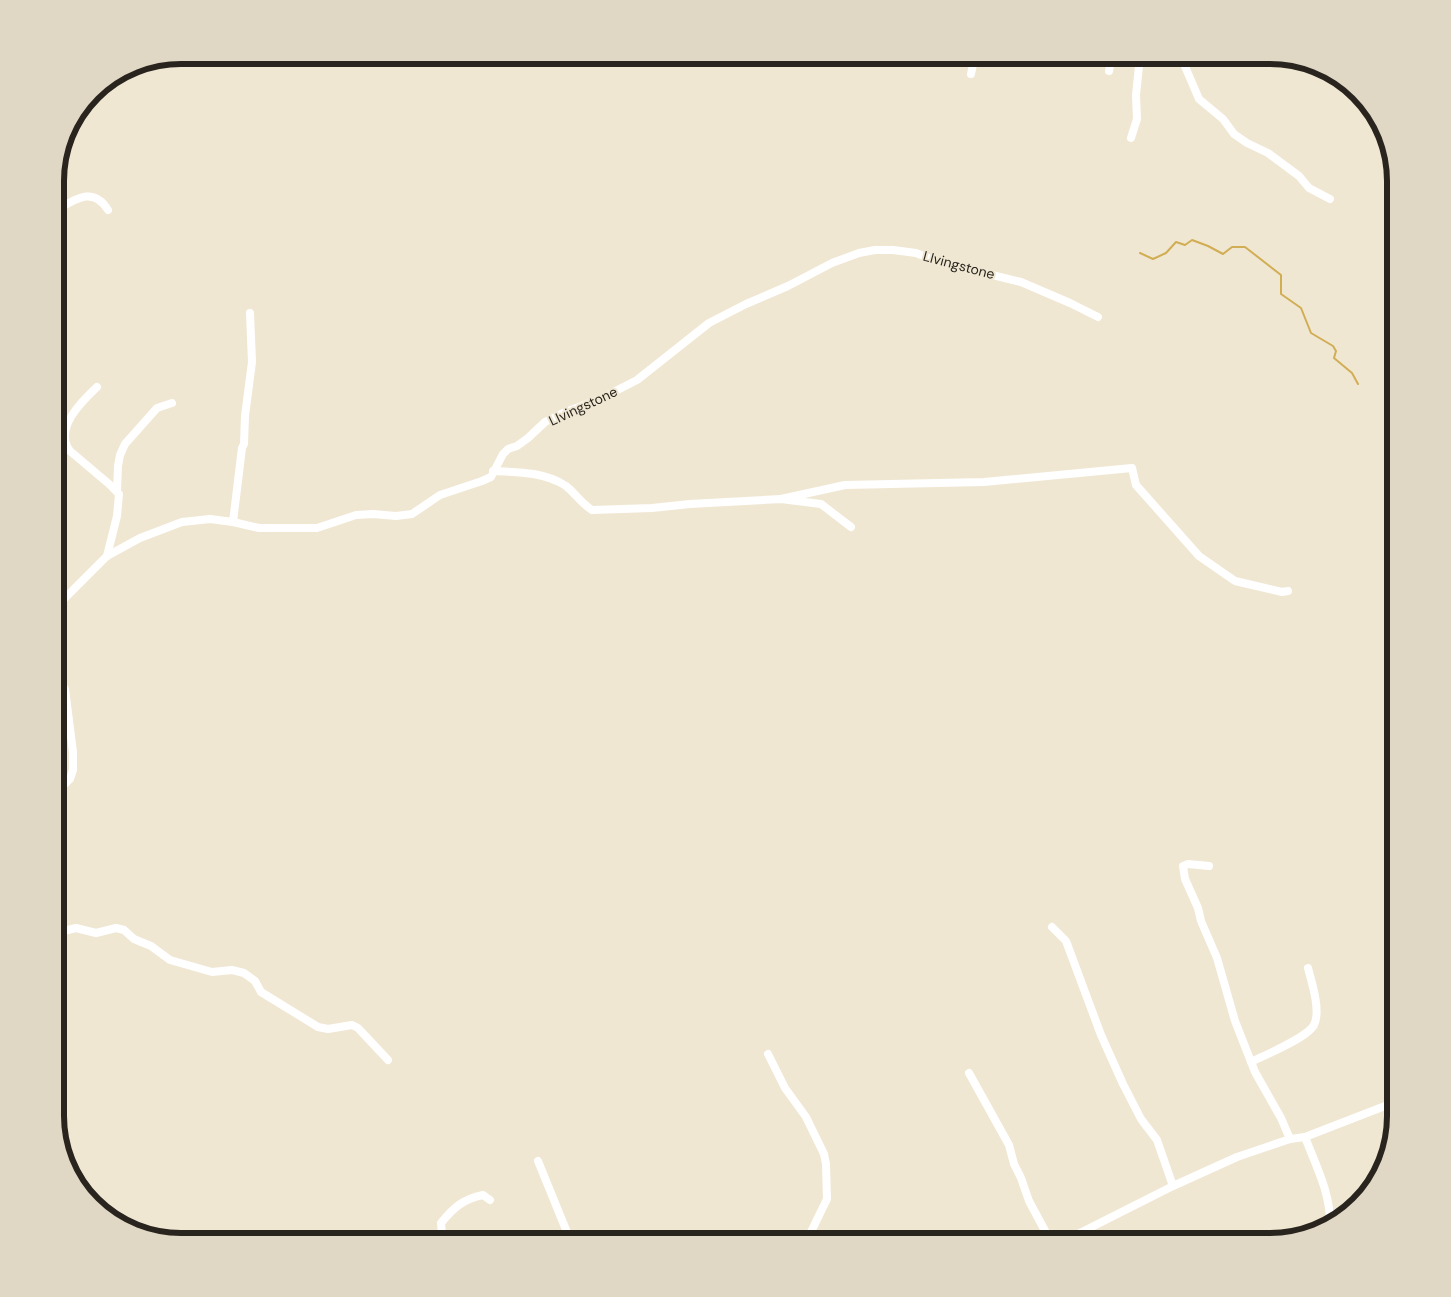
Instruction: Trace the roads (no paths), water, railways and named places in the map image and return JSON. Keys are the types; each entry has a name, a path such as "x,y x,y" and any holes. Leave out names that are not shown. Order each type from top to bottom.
{"street":[{"path":"971,74 973,64"},
{"path":"1109,71 1110,64"},
{"path":"1132,138 1137,119 1136,95 1139,64"},
{"path":"1184,64 1200,99 1223,119 1234,134 1247,143 1268,153 1299,176 1309,188 1330,199"},
{"path":"64,206 89,195 102,201 108,210"},
{"name":"LIvingstone","path":"64,599 107,556 140,538 182,522 203,519 233,522 259,528 317,528 356,514 404,516 412,514 440,495 491,477 503,454 508,449 522,442 545,422 600,399 637,380 709,324 746,304 859,253 875,250 893,250 916,253 936,261 1021,282 1098,317"},
{"path":"233,522 244,444 245,416 251,370 250,313"},
{"path":"97,387 79,404 65,431 65,442 70,451 117,491"},
{"path":"107,556 118,506 119,494 117,491 120,455 125,444 157,408 172,403"},
{"path":"493,471 532,473 549,478 565,486 592,510 781,499 845,485 984,482 1132,468 1136,485 1199,556 1235,581 1282,592 1288,591"},
{"path":"781,499 821,504 851,527"},
{"path":"64,688 73,752 73,770 70,779 65,784"},
{"path":"1209,866 1188,864 1183,866 1185,879 1217,958 1235,1020 1255,1072 1281,1118 1290,1139"},
{"path":"1052,927 1066,942 1101,1035 1136,1110 1156,1140 1173,1186"},
{"path":"64,931 76,928 96,932 116,928 124,930 170,960 212,972 232,970 244,974 255,981 261,992 318,1027 328,1030 352,1025 358,1028 388,1060"},
{"path":"1251,1062 1302,1037 1314,1025 1316,1005 1308,968"},
{"path":"768,1054 785,1088 806,1117 824,1154 827,1199 810,1233"},
{"path":"969,1074 1009,1145 1014,1164 1029,1201 1046,1233"},
{"path":"1080,1233 1173,1186 1237,1157 1290,1139 1305,1137 1387,1105"},
{"path":"1305,1137 1326,1192 1330,1217"},
{"path":"538,1161 567,1233"},
{"path":"442,1233 441,1223 452,1209 483,1195 490,1200"}],"waterway":[{"path":"1140,253 1153,259 1166,253 1176,242 1185,245 1192,240 1223,254 1232,247 1245,247 1281,275 1281,294 1301,308 1311,333 1333,346 1336,351 1334,358 1352,373 1358,384"}]}
